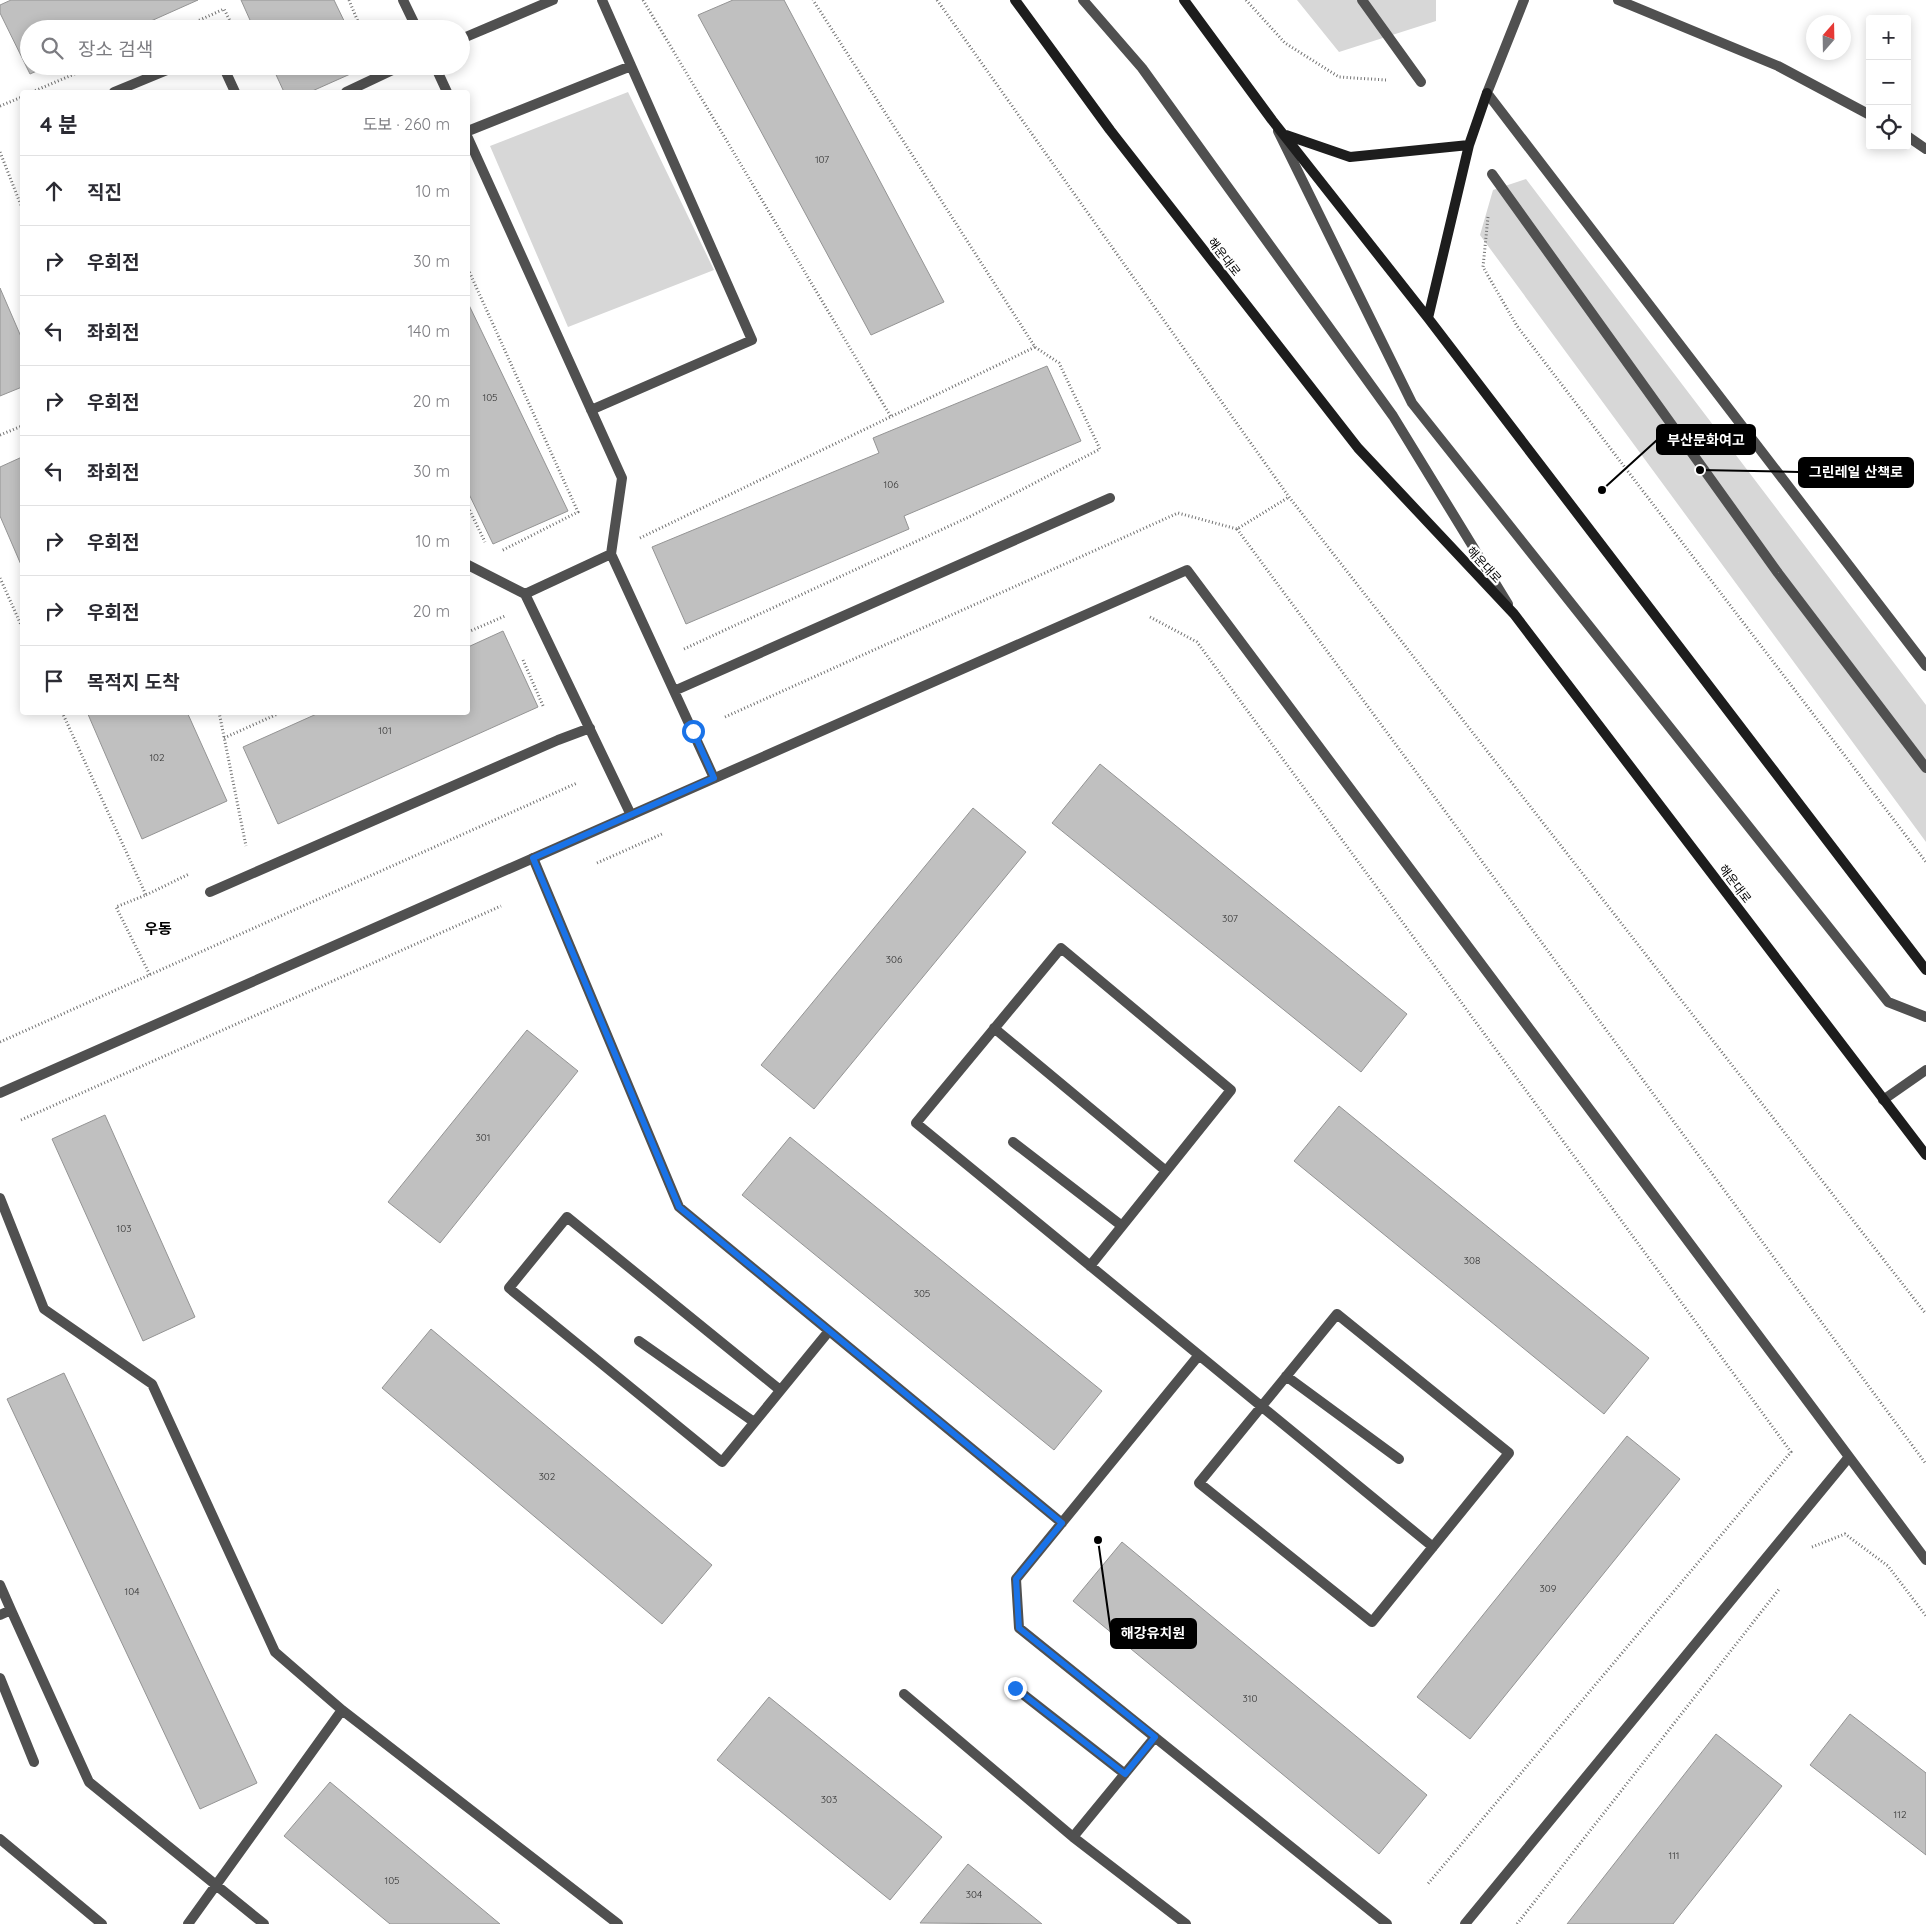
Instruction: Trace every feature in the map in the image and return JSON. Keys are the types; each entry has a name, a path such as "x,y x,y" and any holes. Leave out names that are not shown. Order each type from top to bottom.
{"main road":[{"name":"해운대로","path":"1015,0 1110,130 1358,448 1514,614 1926,1155"},
{"path":"1184,0 1272,120 1285,134 1428,318 1926,970"},
{"path":"1428,318 1469,145 1488,93"},
{"path":"1285,134 1350,157 1469,145"}],"street":[{"path":"403,0 413,20"},
{"path":"470,35 553,0"},
{"path":"590,410 752,340 602,0"},
{"path":"1083,0 1142,68 1393,416 1514,614"},
{"path":"1362,0 1421,82"},
{"path":"1524,0 1488,93 1926,666"},
{"path":"1618,0 1778,66 1866,114"},
{"path":"470,130 631,66"},
{"path":"119,90 155,75"},
{"path":"228,75 235,90"},
{"path":"350,90 382,75"},
{"path":"439,75 446,90"},
{"path":"1272,120 1412,403 1888,1002 1926,1017"},
{"path":"1911,138 1926,138"},
{"path":"1911,138 1926,149"},
{"path":"470,142 622,478 611,554 714,778"},
{"path":"1492,174 1778,574 1926,768"},
{"path":"674,690 1110,498"},
{"path":"525,594 611,554"},
{"path":"470,566 525,594 631,815"},
{"path":"0,1093 1186,570 1926,1560"},
{"path":"210,892 558,740 590,728"},
{"path":"533,858 679,1207 1062,1523"},
{"path":"1090,1266 1230,1090 1061,948 916,1123 1090,1266 1433,1546"},
{"path":"994,1028 1166,1171"},
{"path":"1883,1100 1926,1070"},
{"path":"1014,1142 1122,1226"},
{"path":"0,1198 44,1310 152,1384 275,1652 342,1710 618,1924"},
{"path":"780,1390 567,1217 509,1288 722,1462 829,1331"},
{"path":"1337,1314 1509,1453 1372,1622 1199,1483 1286,1376 1337,1314"},
{"path":"639,1341 754,1422"},
{"path":"1199,1355 1016,1579 1019,1628 1387,1924"},
{"path":"1286,1376 1398,1459"},
{"path":"1465,1924 1849,1458"},
{"path":"0,1584 89,1782 264,1924"},
{"path":"0,1615 11,1610"},
{"path":"0,1678 34,1762"},
{"path":"1015,1688 1125,1774"},
{"path":"904,1694 1073,1837 1186,1924"},
{"path":"188,1924 342,1710"},
{"path":"1073,1837 1155,1737"},
{"path":"0,1839 102,1924"}],"path":[{"path":"349,0 357,20"},
{"path":"643,0 891,417"},
{"path":"680,651 972,516 1100,449 1059,362 1035,347 812,0"},
{"path":"937,0 1289,497 1926,1314"},
{"path":"1246,0 1285,43 1339,77 1421,82"},
{"path":"201,20 224,10 229,20"},
{"path":"37,90 72,75"},
{"path":"0,106 20,98"},
{"path":"0,152 20,203"},
{"path":"1492,174 1483,267 1517,326 1926,862"},
{"path":"470,273 578,512 500,551"},
{"path":"632,542 1035,347"},
{"path":"0,435 20,427"},
{"path":"1237,529 1289,497"},
{"path":"470,511 488,548"},
{"path":"725,717 1178,513 1237,529 1926,1464"},
{"path":"0,578 20,623"},
{"path":"470,631 505,616 508,624"},
{"path":"1150,617 1197,642 1792,1452 1427,1885"},
{"path":"522,658 544,708"},
{"path":"63,715 146,895"},
{"path":"220,715 247,845 239,849"},
{"path":"224,738 275,715"},
{"path":"0,1042 578,783"},
{"path":"597,863 669,831"},
{"path":"150,975 116,907 146,895 196,870"},
{"path":"21,1120 501,906"},
{"path":"1812,1547 1845,1534 1888,1566 1926,1616"},
{"path":"1517,1924 1781,1586"}],"shaded area":[{"path":"1297,0 1436,0 1436,21 1339,52"},
{"path":"628,92 714,270 568,327 490,146"},
{"path":"1526,179 1926,705 1926,842 1480,235 1493,190"}],"building":[{"path":"11,0 198,0 153,20 20,20 20,54 0,13 0,5"},
{"path":"241,0 334,0 344,20 250,20"},
{"path":"733,0 784,0 944,302 871,335 698,15"},
{"path":"276,75 348,75 314,90 283,90"},
{"path":"0,288 20,334 20,388 0,396"},
{"path":"470,307 568,511 493,544 470,496"},
{"path":"1047,366 1081,441 904,516 909,529 686,624 652,547 879,453 873,438"},
{"path":"20,458 20,562 0,516 0,467"},
{"path":"503,631 538,707 278,824 243,747 314,715 470,715 470,646"},
{"path":"88,715 188,715 227,801 142,839"},
{"path":"1100,764 1407,1014 1361,1072 1052,823"},
{"path":"973,808 1026,852 814,1109 761,1065"},
{"path":"527,1030 578,1071 440,1243 388,1202"},
{"path":"1339,1106 1649,1358 1604,1414 1294,1161"},
{"path":"105,1115 195,1317 143,1341 52,1139"},
{"path":"790,1137 1102,1391 1054,1450 742,1195"},
{"path":"431,1329 712,1565 662,1624 382,1388"},
{"path":"64,1373 257,1783 200,1809 7,1399"},
{"path":"1627,1436 1680,1479 1470,1739 1417,1697"},
{"path":"1122,1542 1427,1795 1379,1854 1073,1601"},
{"path":"769,1697 942,1837 890,1900 717,1760"},
{"path":"1850,1714 1926,1773 1926,1855 1810,1765"},
{"path":"1716,1734 1782,1786 1673,1924 1567,1924"},
{"path":"330,1782 500,1924 390,1924 284,1836"},
{"path":"968,1864 1042,1924 920,1923"}],"place":[{"name":"그린레일 산책로","path":"1700,470"},
{"name":"부산문화여고","path":"1602,490"},
{"name":"해강유치원","path":"1098,1540"}],"district":[{"name":"우동","path":"158,929"}],"route":[{"path":"693,731 714,778 533,858 679,1207 1062,1523 1016,1579 1019,1628 1155,1737 1125,1774 1015,1688"}]}
